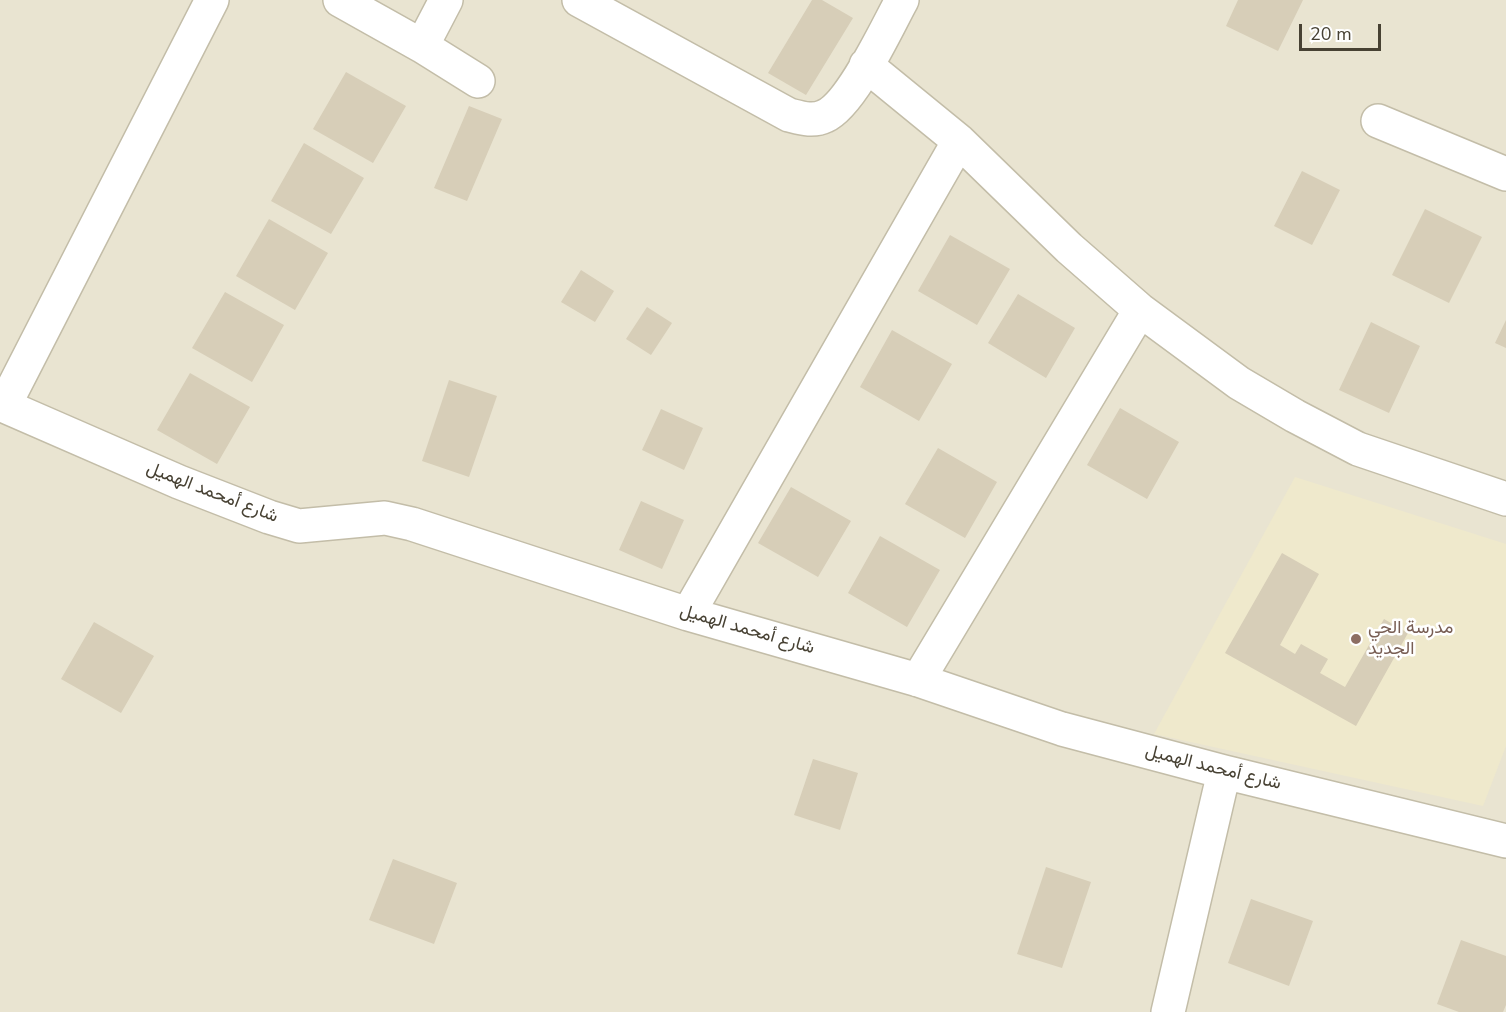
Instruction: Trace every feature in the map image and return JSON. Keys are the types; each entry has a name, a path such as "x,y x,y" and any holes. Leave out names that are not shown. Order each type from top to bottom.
{"street":[{"path":"2,405 212,0"},
{"path":"340,0 422,46 478,81"},
{"path":"422,46 446,0"},
{"path":"579,0 789,115 806,120 823,118 836,110 866,65 902,0"},
{"path":"866,65 959,141 1069,248 1140,310 1239,383 1358,449 1506,499"},
{"path":"1378,121 1506,174"},
{"path":"688,614 959,141"},
{"path":"918,680 1140,310"},
{"name":"شارع أمحمد الهميل","path":"2,405 179,482 298,526 386,518 412,524 688,614 918,680 1062,729 1224,772 1506,841"},
{"path":"1168,1012 1224,772"}],"shaded area":[{"path":"0,0 1506,0 1506,1012 0,1012"},
{"name":"مدرسة الحي الجديد","path":"1295,477 1506,544 1506,746 1483,806 1154,734"}],"building":[{"path":"812,0 822,0 853,18 806,95 768,73"},
{"path":"1238,0 1303,0 1278,51 1226,26"},
{"path":"346,72 406,106 373,163 313,129"},
{"path":"469,106 502,119 467,201 434,188"},
{"path":"304,143 364,178 331,234 271,201"},
{"path":"1302,171 1340,190 1312,245 1274,226"},
{"path":"1425,209 1482,237 1449,303 1392,275"},
{"path":"269,219 328,253 295,310 236,276"},
{"path":"950,235 1010,269 977,325 918,291"},
{"path":"581,270 614,291 595,322 561,302"},
{"path":"225,292 284,325 252,382 192,348"},
{"path":"1018,294 1075,328 1046,378 988,343"},
{"path":"647,307 672,323 651,355 626,339"},
{"path":"1506,320 1506,348 1495,343"},
{"path":"1371,322 1420,346 1389,413 1339,390"},
{"path":"892,330 952,364 919,421 860,387"},
{"path":"190,373 250,407 217,464 157,430"},
{"path":"449,380 497,396 469,477 422,461"},
{"path":"1120,408 1179,442 1147,499 1087,465"},
{"path":"661,409 703,428 684,470 642,450"},
{"path":"938,448 997,482 965,538 905,504"},
{"path":"791,487 851,521 818,577 758,543"},
{"path":"641,501 684,520 662,569 619,550"},
{"path":"880,536 940,570 907,627 848,593"},
{"name":"مدرسة الحي الجديد","path":"1282,553 1319,574 1280,645 1295,654 1301,644 1328,659 1320,673 1345,687 1384,619 1408,633 1356,726 1225,653"},
{"path":"94,622 154,656 121,713 61,679"},
{"path":"813,759 858,773 840,830 794,815"},
{"path":"393,859 457,883 434,944 369,920"},
{"path":"1046,867 1091,882 1062,968 1017,954"},
{"path":"1251,899 1313,921 1289,986 1228,963"},
{"path":"1461,940 1506,956 1506,1005 1503,1012 1459,1012 1437,1004"}],"place":[{"name":"مدرسة الحي الجديد","path":"1356,639"}]}
